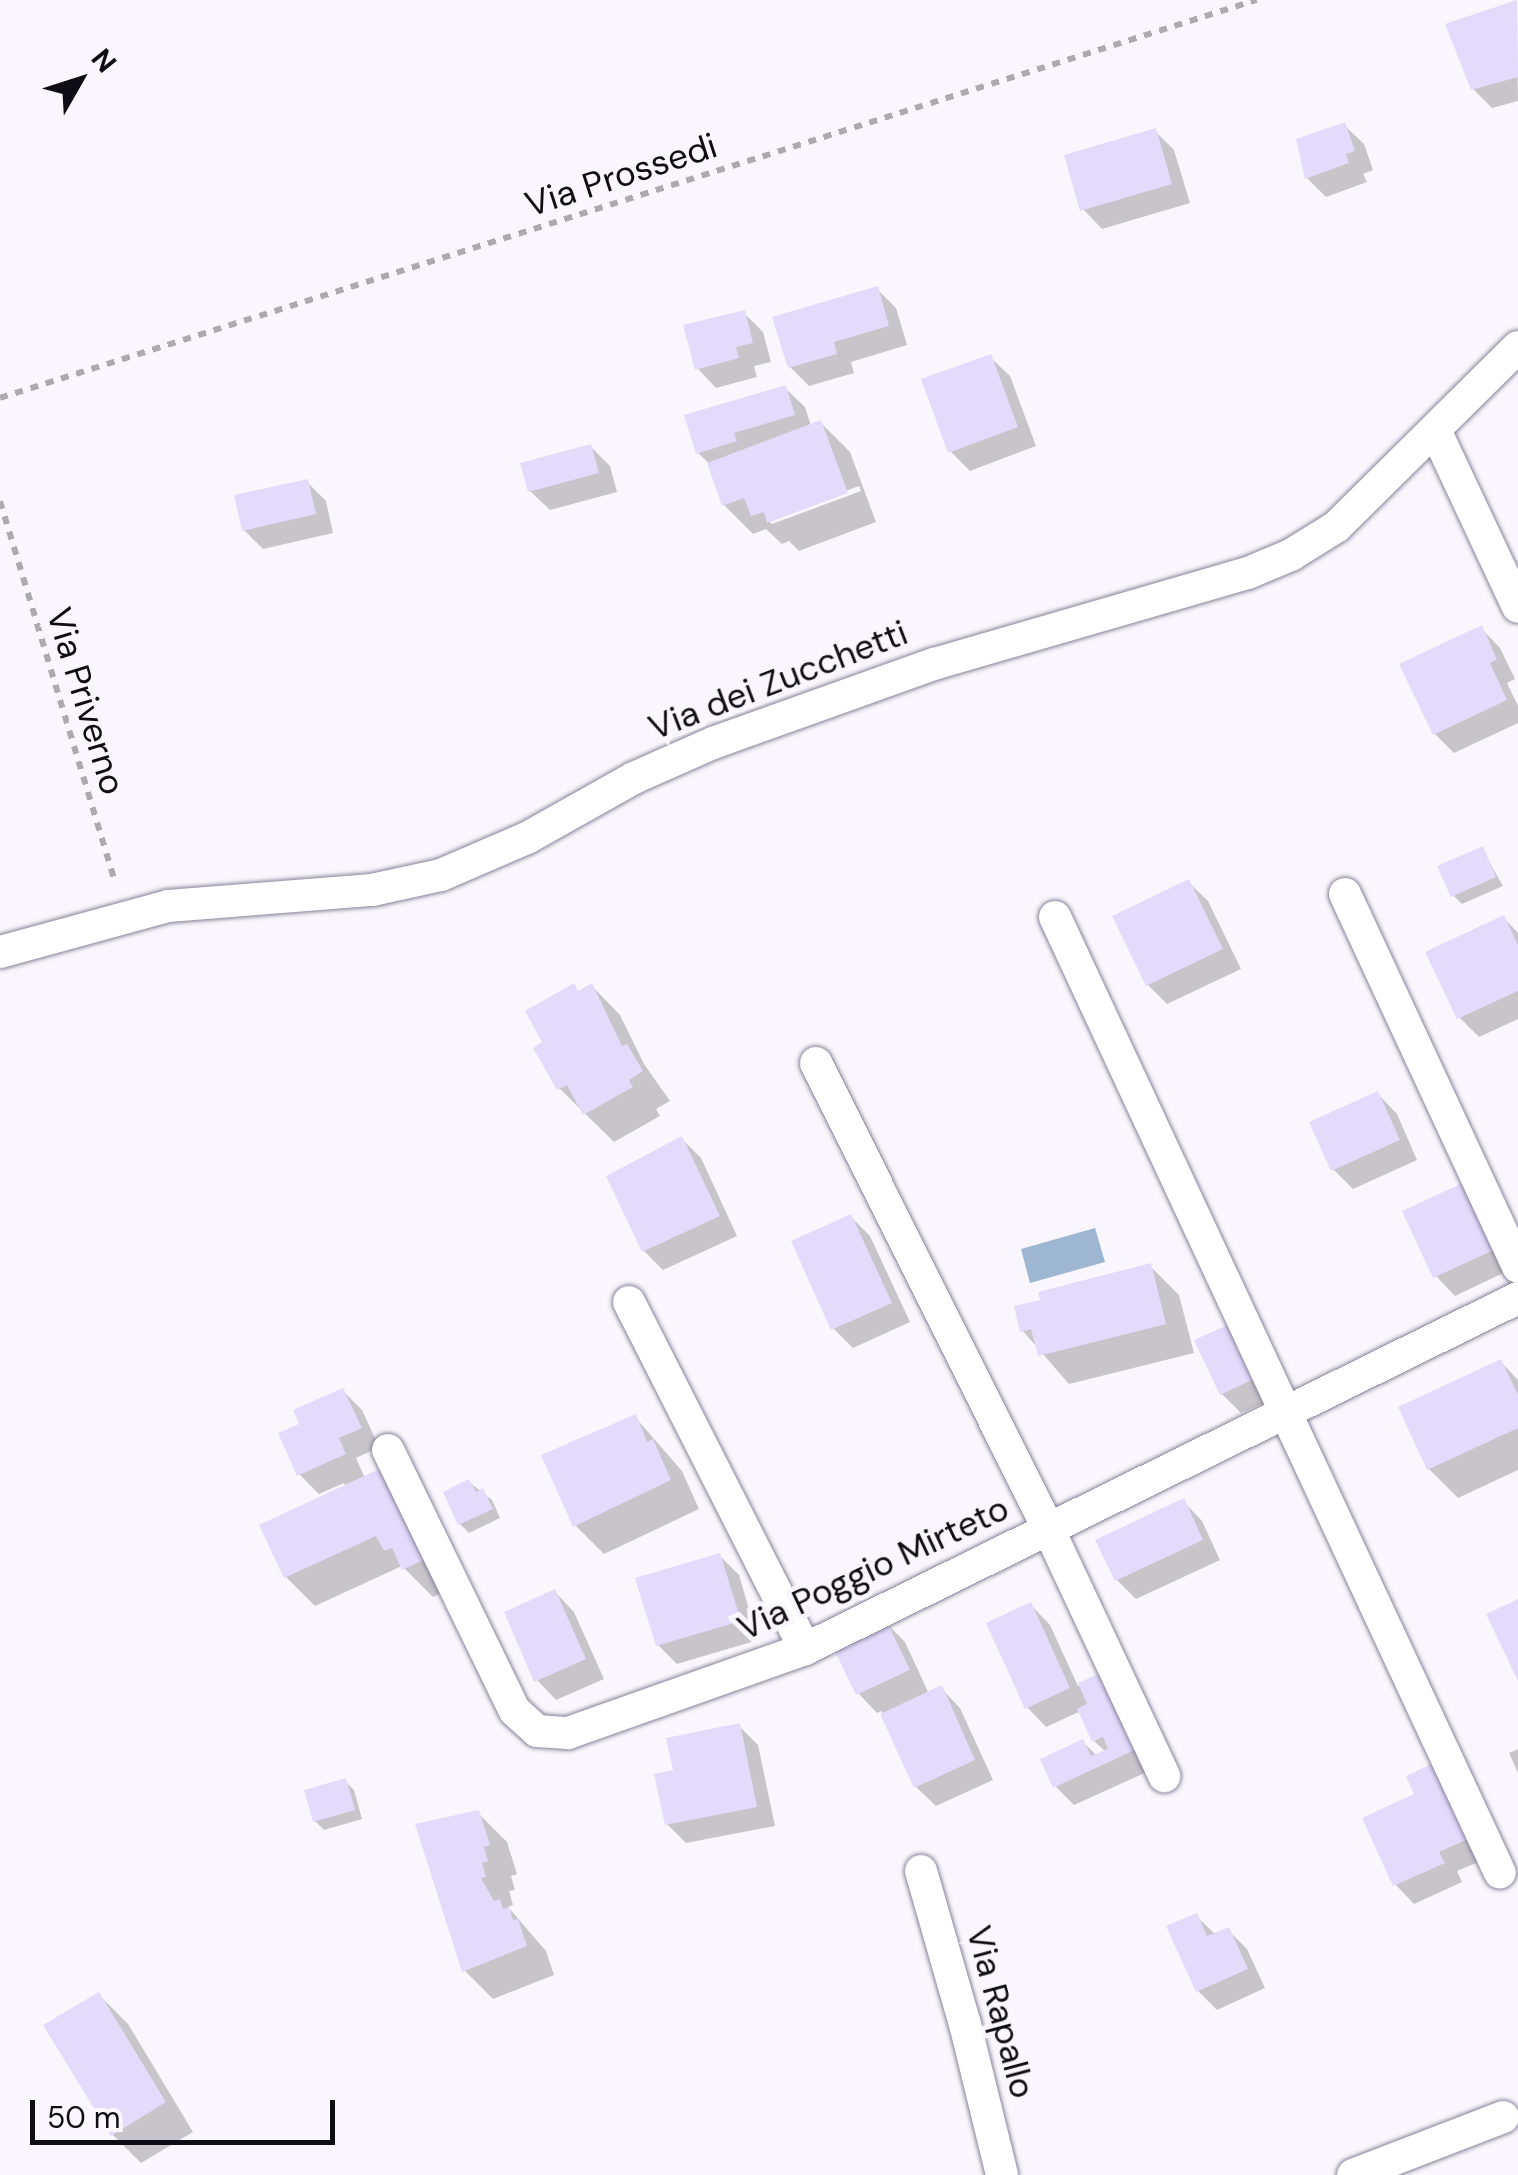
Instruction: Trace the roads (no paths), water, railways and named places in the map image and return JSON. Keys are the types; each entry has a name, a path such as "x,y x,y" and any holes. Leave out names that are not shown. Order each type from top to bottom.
{"street":[{"name":"Via dei Zucchetti","path":"0,952 125,915 216,900 372,890 463,867 544,830 656,768 730,736 934,664 1204,588 1291,555 1350,514 1518,347"},
{"path":"1436,432 1518,607"},
{"path":"1345,894 1518,1267"},
{"path":"1054,917 1500,1873"},
{"path":"816,1063 1049,1530 1164,1776"},
{"name":"Via Poggio Mirteto","path":"388,1450 510,1701 537,1731 579,1730 805,1649 1518,1298"},
{"path":"630,1302 805,1649"},
{"name":"Via Rapallo","path":"920,1871 965,2024 1002,2175"},
{"path":"1353,2175 1503,2116"}],"water":[{"path":"1095,1228 1105,1262 1030,1283 1021,1249"}]}
